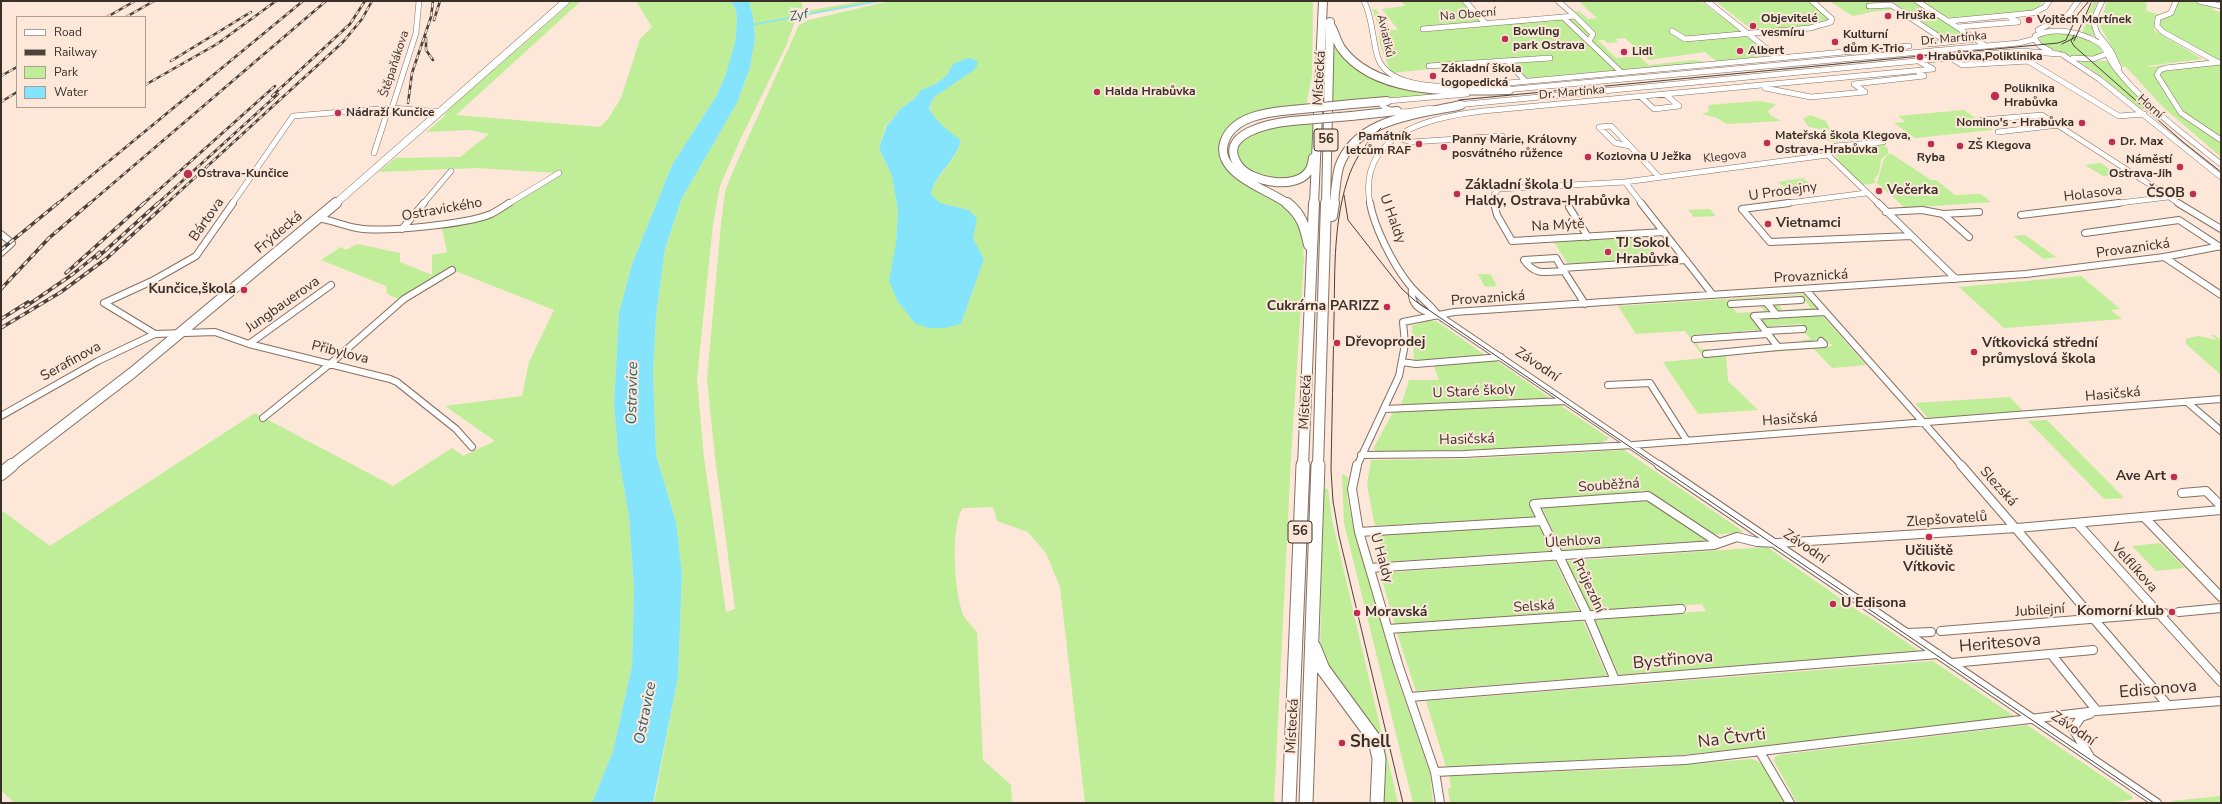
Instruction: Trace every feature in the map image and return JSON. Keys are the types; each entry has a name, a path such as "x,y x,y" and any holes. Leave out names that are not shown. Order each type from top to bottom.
{"highway":[{"name":"Místecká","path":"1306,803 1312,636 1318,261 1318,130 1323,1"},
{"name":"Místecká","path":"1289,803 1331,1"},
{"name":"56","path":"1330,20 1340,47 1350,59 1364,69 1383,77 1416,86 1441,89 1508,90"},
{"name":"56","path":"1318,261 1305,226 1297,211 1277,195 1238,174 1229,167 1223,155 1224,141 1234,128 1254,117 1292,110 1387,101"},
{"name":"56","path":"1318,261 1337,175 1344,155 1353,143 1364,132 1386,122 1462,105"},
{"name":"56","path":"1318,130 1311,167 1306,175 1300,178 1284,182 1265,181 1252,176 1240,167 1235,159 1234,148 1241,138 1260,127 1292,121 1397,111"},
{"path":"1312,636 1317,658 1323,669 1375,740 1379,759 1377,803"}],"main road":[{"name":"Frýdecká","path":"1,474 80,414 318,218 442,112 566,1"}],"street":[{"name":"Štěpaňákova","path":"374,153 387,113 392,108 416,33 419,1"},
{"name":"Aviatiků","path":"1364,1 1372,24 1374,43 1383,68 1394,76 1415,82 1460,86"},
{"path":"1465,1 1474,1"},
{"path":"1465,1 1485,24"},
{"path":"1558,1 1593,34 1589,41"},
{"path":"1707,1 1777,57"},
{"path":"1672,31 1685,39 1816,28 1832,21 1828,14 1812,1"},
{"path":"1918,1 1986,46 2026,39 2032,33 2071,13"},
{"path":"1949,21 2008,16 2040,11 2049,1"},
{"path":"2078,1 2071,13 2061,22 2036,35 2035,39 2042,47 2061,55 2092,59 2106,54"},
{"path":"2102,1 2093,21 2096,33 2102,45"},
{"path":"2176,1 2171,13 2158,18 2156,26 2163,32 2219,63"},
{"path":"2198,1 2221,6"},
{"path":"1869,6 1891,5 1947,42"},
{"name":"Na Obecní","path":"1422,29 1575,16"},
{"path":"1958,27 2018,22 2008,16"},
{"path":"1563,17 1621,72"},
{"path":"2043,32 2060,31 2077,34 2102,45"},
{"name":"Horní","path":"2096,33 2111,51 2118,67 2148,102"},
{"path":"1930,44 1976,39"},
{"name":"Dr. Martínka","path":"1387,101 1986,46 2024,42 2035,39"},
{"name":"Horní","path":"2102,45 2118,74 2148,102 2221,164"},
{"name":"Dr. Martínka","path":"1460,86 1908,46"},
{"path":"1876,48 1885,55"},
{"name":"Dr. Martínka","path":"1397,111 2026,51 2061,55"},
{"path":"1968,57 2030,54 2053,56 2078,65 2110,86"},
{"name":"Horní","path":"2061,55 2083,65 2144,114 2177,144 2221,177"},
{"path":"1429,66 1550,58"},
{"name":"Dr. Martínka","path":"1951,58 1962,65 2028,61 2119,116 2144,114"},
{"path":"1508,61 1525,81"},
{"name":"Dr. Martínka","path":"1755,87 1933,69 1920,62"},
{"name":"Horní","path":"2219,63 2173,67 2160,70 2158,75 2176,106 2188,120 2221,140"},
{"path":"1731,69 1727,71 1728,75 1742,78"},
{"name":"Dr. Martínka","path":"1395,136 1408,128 1437,117 1737,86 1755,87 1811,97 1865,92 1854,84 1924,76 1916,71"},
{"path":"1704,72 1719,75 1720,78 1716,81"},
{"path":"1559,78 1565,84"},
{"path":"1640,96 1654,109 1679,106 1665,94"},
{"path":"1531,99 1537,106"},
{"path":"1387,101 1382,104 1384,108 1397,111"},
{"name":"Bártova","path":"155,334 104,303 152,281 196,256 294,116 392,108 442,112"},
{"path":"1982,120 2042,115 2168,197 2221,229"},
{"path":"1998,132 2059,125"},
{"path":"1630,146 1615,143 1599,127 1611,126 1630,146 1659,177"},
{"path":"1395,136 1412,142 1502,136"},
{"name":"U Haldy","path":"1395,136 1382,150 1372,165 1368,185 1370,205 1393,259 1412,289 1432,306 1438,315"},
{"name":"Klegova","path":"1498,188 1625,182 1828,155 1831,148 1836,146 1883,142"},
{"path":"1828,155 1956,279"},
{"path":"402,229 451,171"},
{"name":"Ostravického","path":"318,218 336,221 356,228 383,230 402,229 466,220 490,214 559,173"},
{"path":"1625,182 1713,295"},
{"name":"Na Mýtě","path":"1498,188 1492,196 1492,206 1512,241 1664,232"},
{"name":"U Prodejny","path":"1866,193 1742,209 1770,242 1911,236"},
{"name":"Holasova","path":"2021,215 2168,197"},
{"path":"1568,207 1588,237"},
{"path":"1886,212 1922,210 1944,214 1979,212"},
{"path":"1944,214 1969,237"},
{"name":"Provaznická","path":"2085,233 2179,220 2220,246"},
{"path":"1,234 12,243 1,253"},
{"name":"Provaznická","path":"1403,322 1438,315 1713,295 1806,290 2080,268 2164,257 2220,246"},
{"path":"2164,257 2221,295"},
{"path":"1584,304 1563,269 1556,258 1524,260 1530,269 1538,272 1563,269 1686,260"},
{"path":"262,418 330,364 404,299 452,270"},
{"name":"Jungbauerova","path":"249,344 331,285"},
{"name":"U Haldy","path":"1412,289 1411,297 1414,304 1426,312 1438,315"},
{"name":"Slezská","path":"1806,290 2017,528 2167,704"},
{"path":"1731,304 1801,300"},
{"path":"1766,302 1777,315"},
{"path":"1778,347 1754,316 1825,312"},
{"name":"Závodní","path":"1438,315 2156,803"},
{"name":"U Haldy","path":"1403,322 1405,344 1399,376 1385,409 1361,456 1354,475 1352,489 1359,532 1388,629 1435,772 1440,803"},
{"path":"1695,339 1803,329"},
{"name":"Přibylova","path":"155,334 215,332 249,344 397,382 456,430 472,446"},
{"name":"Serafinova","path":"1,416 98,361 155,334"},
{"path":"1706,354 1824,344 1821,341"},
{"path":"1402,362 1416,364 1501,357"},
{"path":"1608,386 1650,383 1687,441"},
{"name":"Hasičská","path":"1361,456 1464,454 1631,446 2221,399"},
{"name":"U Staré školy","path":"1385,409 1565,401"},
{"path":"2187,402 2221,431"},
{"path":"2182,493 2206,491 2221,506"},
{"name":"Souběžná","path":"1534,504 1648,496 1719,543"},
{"name":"Průjezdní","path":"1534,504 1588,616 1615,680"},
{"name":"Zlepšovatelů","path":"1775,543 2017,528 2221,510"},
{"path":"2144,517 2221,597"},
{"path":"1359,532 1542,521"},
{"name":"Velflíkova","path":"2077,523 2161,613 2221,682"},
{"name":"Úlehlova","path":"1370,568 1559,556 1719,543 1737,536 1757,542 1775,543"},
{"path":"2179,612 2221,608"},
{"name":"Selská","path":"1388,629 1681,609"},
{"name":"Jubilejní","path":"1941,631 2161,613"},
{"path":"1907,634 1931,632"},
{"name":"Heritesova","path":"1952,663 2093,650"},
{"name":"Bystřinova","path":"1410,697 1938,654"},
{"name":"Heritesova","path":"2051,654 2097,711"},
{"name":"Edisonova","path":"2032,718 2167,704 2221,701"},
{"name":"Edisonova","path":"2091,758 2073,729 2081,717 2097,711"},
{"name":"Na Čtvrti","path":"1435,772 1685,760 2032,718"},
{"path":"1760,752 1790,803"},
{"path":"2151,803 2156,803"}],"green space":[{"path":"570,1 581,1 456,115 600,127 608,119 621,98 640,39 652,27 636,1 731,1 736,10 737,22 735,42 726,74 717,95 672,165 632,264 619,313 614,403 618,453 629,517 634,588 632,666 613,751 592,803 14,803 1,790 1,513 4,512 50,546 255,413 393,486 452,448 463,456 495,441 445,406 522,396 529,362 554,310 450,269 400,300 387,294 386,286 321,260 341,247 346,250 357,244 400,253 400,262 432,275 432,255 447,252 441,224 491,215 557,173 477,168 378,172 396,158 460,157 489,134 469,130 426,132 446,115 444,114 461,98 566,7"},
{"path":"749,1 801,1 803,9 790,7 793,12 794,24 786,46 740,140 720,186 713,224 697,378 704,458 726,612 735,609 715,457 707,379 721,224 725,192 733,171 799,25 809,20 890,1 1313,1 1312,76 1306,106 1244,119 1234,124 1224,133 1218,146 1222,164 1232,175 1282,204 1294,215 1301,230 1304,259 1291,457 1274,803 1085,803 1060,587 1046,553 1028,532 997,521 993,507 963,508 956,529 956,579 961,608 966,620 977,632 983,760 1011,785 1012,803 654,803 678,677 682,574 676,522 656,455 653,372 656,316 665,249 682,198 737,103 750,68 755,39 753,17","holes":["953,64 952,84 934,97 929,109 938,122 961,142 954,156 937,180 931,194 939,203 969,210 973,238 984,259 961,324 916,323 898,302 896,243 898,211 892,176 879,148 886,125 893,119 900,109 914,99 921,90 936,84 947,75"]},
{"path":"864,1 885,1 808,14 805,11"},
{"path":"1401,1 1463,1 1481,22 1424,27 1419,25 1425,33 1427,31 1579,17 1574,12 1579,11 1588,19 1597,18 1578,1 1701,1 1717,14 1722,14 1771,55 1717,62 1705,52 1649,60 1625,38 1615,39 1618,42 1608,43 1604,40 1598,40 1616,58 1639,56 1649,65 1695,60 1707,62 1532,79 1524,77 1514,65 1515,62 1554,60 1549,55 1448,64 1450,67 1391,73 1380,45 1378,24 1372,9 1379,10 1376,10 1392,30 1398,30 1382,9 1405,6"},
{"path":"1715,1 1807,1 1816,5 1825,17 1829,17 1829,20 1824,24 1755,32"},
{"path":"1829,1 1889,1 1882,2 1895,9 1853,16"},
{"path":"1891,1 1914,1 1964,32 1967,37 1947,39"},
{"path":"1920,1 2043,1 2038,8 2030,11 1953,19 1946,17"},
{"path":"2094,1 2098,1 2090,21 2095,36 2082,33 2089,17 2086,16"},
{"path":"2107,1 2138,1 2147,3 2146,11 2161,15 2154,19 2154,30 2202,59 2147,66 2149,67 2209,60 2219,61 2160,27 2161,19 2174,13 2178,1 2191,1 2221,7 2221,9 2213,8 2212,10 2221,12 2221,157 2163,107 2126,67 2123,67 2100,26"},
{"path":"1330,21 1350,59 1392,80 1509,90 1328,106"},
{"path":"2048,33 2079,36 2094,42 2102,52 2088,57 2070,56 2060,53 2039,41 2040,37"},
{"path":"2079,61 2107,61 2134,92 2195,145 2192,145 2150,110 2141,109 2098,74"},
{"path":"1759,101 1776,104 1768,111 1770,115 1781,121 1727,124 1717,118 1702,114 1709,111 1708,105"},
{"path":"1964,110 1993,130 1915,138 1894,123 1905,122 1898,116"},
{"path":"1810,115 1826,121 1831,131 1809,127 1803,119"},
{"path":"1318,119 1311,167 1289,181 1248,173 1234,151 1247,133"},
{"path":"1819,132 1839,135 1843,141 1828,141 1820,136"},
{"path":"1883,143 1888,149 1888,154 1881,159 1879,173 1874,179 1876,183 1862,185 1836,160 1838,159 1834,151 1836,148"},
{"path":"1890,153 1931,180 1936,180 1955,195 1981,194 1991,202 1905,208 1877,183 1884,159"},
{"path":"2101,163 2118,175 2103,176 2085,165"},
{"path":"1803,178 1811,185 1786,188 1778,182"},
{"path":"1710,209 1716,216 1694,217 1688,210"},
{"path":"2025,235 2056,257 2044,259 2013,236"},
{"name":"TJ Sokol Hrabůvka","path":"1649,237 1657,247 1652,248 1659,258 1568,264 1554,242"},
{"path":"1478,274 1490,274 1497,286 1485,287"},
{"path":"2081,276 2120,309 2111,310 2122,319 2004,328 1959,287"},
{"path":"1803,294 1818,309 1780,313 1771,304 1778,303 1782,310 1811,308 1800,295 1726,300 1737,313 1765,311 1759,304 1766,305 1772,313 1752,316 1753,322 1762,331 1762,333 1757,333 1755,330 1741,331 1743,334 1738,332 1718,333 1719,336 1715,333 1704,334 1706,337 1702,334 1691,335 1700,349 1710,349 1712,351 1701,352 1703,355 1716,357 1718,357 1719,354 1833,346 1832,344 1825,343 1820,338 1817,338 1819,342 1804,343 1802,340 1811,339 1804,332 1808,332 1802,324 1772,326 1773,329 1767,329 1757,318 1820,313 1866,365 1832,368 1814,349 1728,355 1726,357 1728,381 1758,410 1698,414 1663,362 1704,358 1685,331 1636,334 1618,306"},
{"path":"1426,321 1436,321 1488,357 1414,362 1412,326"},
{"path":"2211,335 2214,335 2221,340 2221,375 2186,344 2186,339 2198,336 2217,340"},
{"path":"1495,360 1550,398 1401,405 1409,380 1439,380 1433,364"},
{"path":"2010,397 2023,411 1928,418 1915,403"},
{"path":"1557,403 1609,438 1602,443 1517,448 1403,451 1375,451 1373,449 1393,412"},
{"path":"2047,420 2124,498 2104,499 2028,421"},
{"path":"1624,450 1744,532 1710,535 1643,490 1640,490 1642,493 1634,495 1529,502 1536,517 1375,526 1367,485 1371,460 1465,459"},
{"path":"1342,474 1348,477 1347,496 1353,525 1395,672 1430,773 1433,803 1413,803 1344,523"},
{"path":"1323,488 1328,489 1332,520 1398,803 1383,803 1385,763 1320,656"},
{"path":"1644,499 1653,502 1705,538 1705,541 1562,550 1542,508 1543,506"},
{"path":"1538,524 1551,551 1384,562 1377,534"},
{"path":"2160,543 2185,568 2156,571 2132,546"},
{"path":"1767,547 1861,613 1868,616 1919,651 1619,675 1594,620 1706,611 1702,604 1590,611 1566,561"},
{"path":"1555,561 1579,612 1395,625 1380,573"},
{"path":"1583,621 1607,676 1416,691 1397,633"},
{"path":"1933,661 2014,716 1897,732 1681,755 1446,767 1426,701"},
{"path":"2027,725 2133,797 2131,800 2104,803 1797,803 1774,761 1775,757 1779,755"},
{"path":"1751,759 1757,761 1767,770 1784,803 1450,803 1448,788 1451,788 1449,776 1646,768"},
{"path":"2221,796 2221,803 2175,803 2172,801"}],"water":[{"name":"Ostravice","path":"731,1 749,1 753,17 755,39 750,68 737,103 682,198 665,249 656,316 653,372 656,455 676,522 682,574 678,677 653,803 592,803 613,751 632,666 634,588 629,517 618,453 614,403 619,313 632,264 672,165 717,95 726,74 735,42 737,22 736,10"},
{"path":"968,58 976,60 978,64 974,70 934,97 929,108 938,121 961,141 954,156 933,187 931,194 940,203 969,210 977,219 973,238 984,259 961,324 945,328 928,328 915,323 898,302 889,281 896,243 898,211 892,176 879,148 887,125 900,109 914,99 921,90 936,84 947,75 953,64"}],"waterway":[{"name":"Zyf","path":"751,25 879,1"}],"tunnel":[{"path":"2164,613 2179,612"}],"tram line":[{"path":"1459,100 2058,43 2066,40 2078,14 2089,1"},
{"path":"2076,37 2091,3"},
{"path":"2072,39 2074,35"},
{"path":"2072,39 2076,37"},
{"path":"2074,41 2076,37"},
{"path":"2062,44 2072,39"},
{"path":"2072,39 2071,41 2074,46 2183,142 2221,172"},
{"path":"1381,128 1363,149 1356,160 1344,190 1340,208 1335,263 1331,470 1333,501 1339,536 1403,803"},
{"path":"1344,195 1348,220 1402,289 1414,300 2154,803"}],"railway":[{"path":"109,16 135,1"},
{"path":"128,16 154,1"},
{"path":"146,84 217,44 276,1"},
{"path":"57,204 303,1"},
{"path":"89,204 326,1"},
{"path":"272,96 350,24 365,1"},
{"path":"166,204 343,42 362,19 372,1"},
{"path":"408,103 412,73 431,17 433,1"},
{"path":"434,20 440,1"},
{"path":"171,61 251,12"},
{"path":"426,38 426,50 433,60"},
{"path":"1,76 16,68"},
{"path":"143,204 275,86"},
{"path":"1,102 16,93"},
{"path":"157,204 278,94"},
{"path":"1,250 58,203"},
{"path":"1,289 49,238 90,203"},
{"path":"66,273 144,203"},
{"path":"97,258 158,203"},
{"path":"1,328 61,292 107,258 167,203"},
{"path":"25,307 73,274 100,252"},
{"path":"1,319 28,302"}],"place":[{"name":"Hruška","path":"1888,16"},
{"name":"Vojtěch Martínek","path":"2029,20"},
{"name":"Objevitelé vesmíru","path":"1753,26"},
{"name":"Bowling park Ostrava","path":"1505,39"},
{"name":"Kulturní dům K-Trio","path":"1835,42"},
{"name":"Albert","path":"1740,51"},
{"name":"Lidl","path":"1624,52"},
{"name":"Hrabůvka,Poliklinika","path":"1920,57"},
{"name":"Základní škola logopedická","path":"1433,76"},
{"name":"Halda Hrabůvka","path":"1097,92"},
{"name":"Poliknika Hrabůvka","path":"1995,96"},
{"name":"Nádraží Kunčice","path":"338,113"},
{"name":"Nomino's - Hrabůvka","path":"2082,123"},
{"name":"Dr. Max","path":"2112,142"},
{"name":"Mateřská škola Klegova, Ostrava-Hrabůvka","path":"1767,143"},
{"name":"Památník letcům RAF","path":"1419,144"},
{"name":"Ryba","path":"1931,144"},
{"name":"ZŠ Klegova","path":"1960,146"},
{"name":"Panny Marie, Královny posvátného růžence","path":"1444,147"},
{"name":"Kozlovna U Ježka","path":"1588,157"},
{"name":"Náměstí Ostrava-Jih","path":"2180,167"},
{"name":"Ostrava-Kunčice","path":"188,174"},
{"name":"Večerka","path":"1879,191"},
{"name":"Základní škola U Haldy, Ostrava-Hrabůvka","path":"1457,194"},
{"name":"ČSOB","path":"2193,194"},
{"name":"Vietnamci","path":"1768,224"},
{"name":"TJ Sokol Hrabůvka","path":"1608,252"},
{"name":"Kunčice,škola","path":"244,290"},
{"name":"Cukrárna PARIZZ","path":"1387,307"},
{"name":"Dřevoprodej","path":"1337,343"},
{"name":"Vítkovická střední průmyslová škola","path":"1974,352"},
{"name":"Ave Art","path":"2174,477"},
{"name":"Učiliště Vítkovic","path":"1929,537"},
{"name":"U Edisona","path":"1833,604"},
{"name":"Komorní klub","path":"2172,612"},
{"name":"Moravská","path":"1357,613"},
{"name":"Shell","path":"1342,743"}]}
